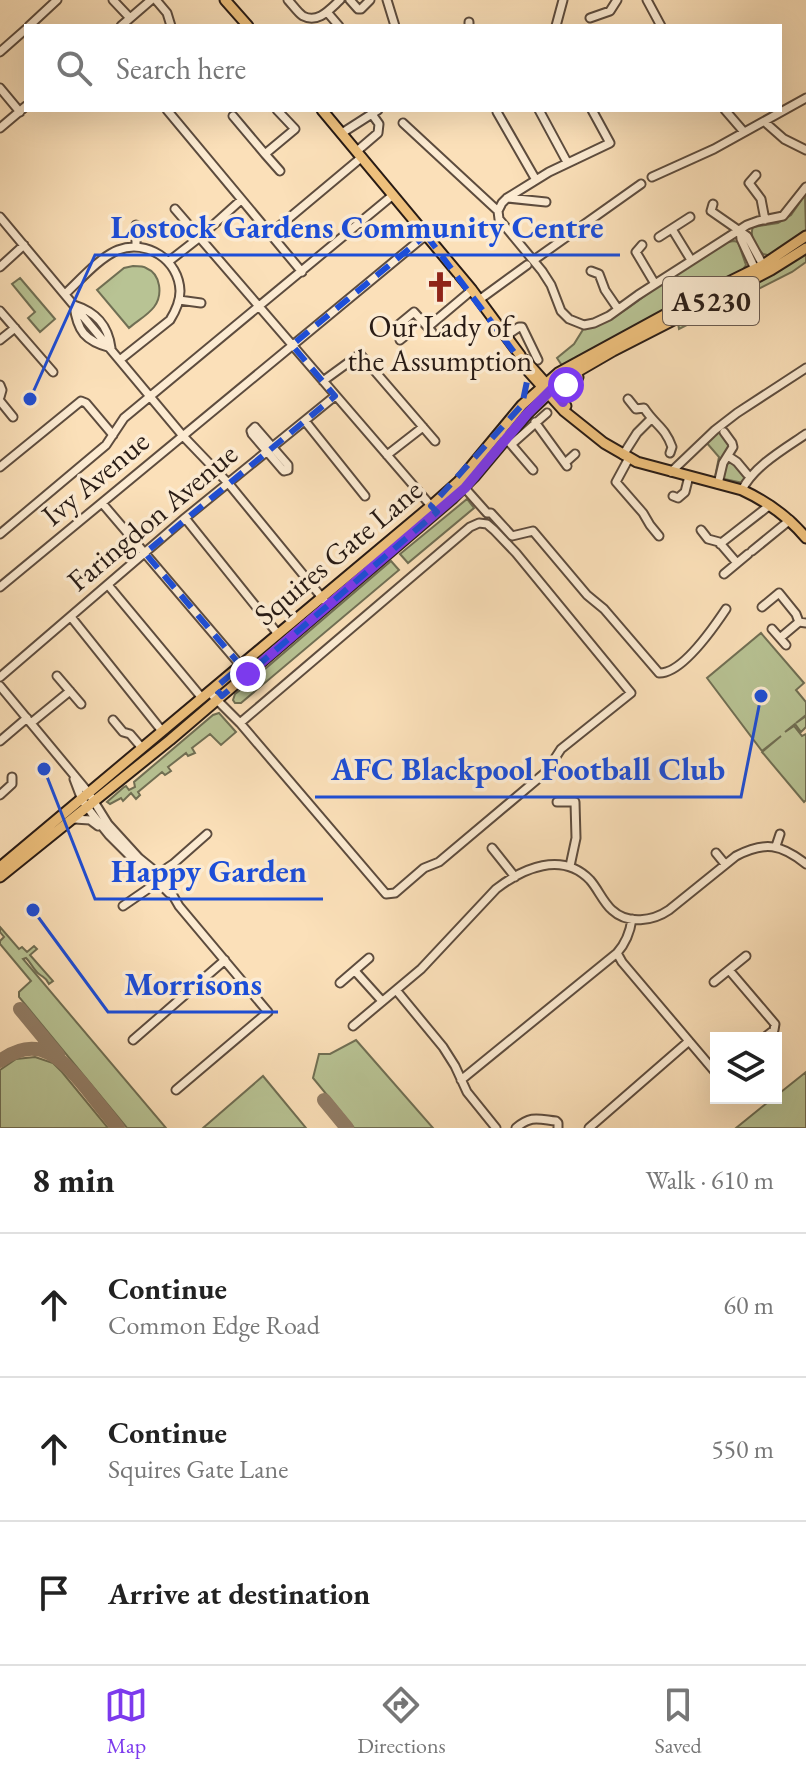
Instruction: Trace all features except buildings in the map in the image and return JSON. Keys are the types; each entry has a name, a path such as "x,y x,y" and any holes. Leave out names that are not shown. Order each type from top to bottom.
{"main road":[{"path":"225,0 246,24"},
{"path":"324,112 472,290 546,388 582,426 644,466 742,490 770,505 804,533"},
{"name":"A5230","path":"546,388 757,269 806,236"},
{"path":"757,269 769,267 798,249 806,248"},
{"name":"A5230","path":"546,388 580,359 757,269"},
{"path":"520,355 529,372 546,388"},
{"path":"563,407 564,388 599,359"},
{"path":"529,372 530,389 525,410 563,407"},
{"name":"Squires Gate Lane","path":"0,877 74,819 88,800 142,748 213,695 462,484 506,438 525,410 546,388"},
{"name":"Squires Gate Lane","path":"0,867 145,755 176,735 241,666 278,634 325,601"}],"street":[{"path":"30,24 57,0"},
{"path":"113,0 130,18"},
{"path":"123,24 153,0 167,13 170,24"},
{"path":"288,0 303,16 311,18 321,17 335,1"},
{"path":"350,0 358,9 370,0"},
{"path":"387,0 394,24"},
{"path":"558,24 563,0"},
{"path":"590,18 613,8 617,0"},
{"path":"638,4 647,0 660,24"},
{"path":"594,8 602,14"},
{"path":"327,12 337,24"},
{"path":"0,52 24,30"},
{"path":"0,88 23,109 0,128"},
{"path":"652,177 804,102"},
{"path":"169,112 302,272"},
{"path":"265,154 295,129 279,112"},
{"path":"497,112 536,180"},
{"path":"540,112 567,162"},
{"path":"498,211 507,198 536,180 610,143 593,112"},
{"path":"727,112 744,132"},
{"path":"270,234 360,154 378,133 376,114 342,133"},
{"path":"233,116 280,171"},
{"path":"403,123 498,211 499,219 525,264 548,280 561,311 578,324 598,322 751,223 783,216 804,192"},
{"path":"767,124 784,139 806,150"},
{"path":"756,175 746,182 761,199 765,220"},
{"path":"479,300 525,264 641,184"},
{"path":"0,534 106,445 124,418 393,195"},
{"path":"507,198 546,202"},
{"path":"168,262 241,200"},
{"path":"175,209 434,509"},
{"path":"710,210 747,236 757,269"},
{"path":"0,217 121,359 150,398 229,484 325,601"},
{"path":"659,237 690,217"},
{"path":"136,225 136,247"},
{"path":"672,229 691,260"},
{"name":"Ivy Avenue","path":"0,587 426,235"},
{"path":"0,267 24,245"},
{"path":"65,294 118,250 146,248 160,254 168,262 178,277 180,292 170,320 121,359"},
{"path":"635,250 655,284"},
{"path":"598,271 605,290 618,309"},
{"path":"400,340 405,336 395,324 414,312 430,329 472,290"},
{"path":"179,300 201,303"},
{"path":"0,311 53,372"},
{"path":"506,336 522,327 538,360"},
{"path":"0,340 15,328"},
{"path":"323,381 360,354 435,441"},
{"path":"671,472 737,413 806,368"},
{"path":"0,385 0,399 13,417"},
{"name":"Faringdon Avenue","path":"0,677 185,518 335,396"},
{"path":"628,399 638,410 646,405 651,419 672,436 670,453"},
{"path":"0,467 81,401 113,435"},
{"name":"Squires Gate Lane","path":"506,438 547,413"},
{"path":"605,488 616,482 637,433 651,419"},
{"path":"305,421 365,496"},
{"path":"535,422 566,464 575,454"},
{"path":"387,455 423,427"},
{"path":"718,484 723,463 733,445 724,432"},
{"path":"742,490 763,465 806,434"},
{"path":"506,438 533,470"},
{"path":"728,456 747,474"},
{"path":"677,499 685,492 689,476"},
{"path":"616,482 646,512 650,525 659,536"},
{"path":"462,484 512,536 533,531 659,673 670,671 702,644 726,609"},
{"path":"102,503 241,666"},
{"path":"720,544 770,505"},
{"path":"185,518 278,634"},
{"path":"724,574 790,520"},
{"path":"108,585 240,723 386,894 395,893 424,868 439,862 546,772 561,749 631,693 516,553 487,524 479,523 470,527 240,723"},
{"path":"701,530 708,539 720,544 737,563"},
{"path":"762,607 779,593 803,622 783,642 772,629"},
{"path":"71,617 162,731"},
{"path":"57,676 81,704"},
{"path":"0,686 69,770 109,835"},
{"path":"0,741 70,691"},
{"path":"113,720 142,748"},
{"path":"0,795 12,784 12,777"},
{"path":"88,800 158,878 268,1012 182,1089"},
{"path":"557,802 575,802 576,838 570,866"},
{"path":"74,819 90,820 158,878"},
{"path":"123,906 207,834"},
{"path":"776,846 780,834"},
{"path":"353,1026 421,969 496,889 542,865 570,866 593,883 618,915 651,919 661,916 725,864 748,850 776,846 788,851 806,865 797,873"},
{"path":"492,848 515,877"},
{"path":"716,853 725,864"},
{"path":"461,1080 617,953 628,937 628,918"},
{"path":"617,953 710,1066"},
{"path":"714,982 746,956"},
{"path":"340,983 369,958"},
{"path":"133,1040 149,1032 225,960"},
{"path":"729,970 775,1024 772,1032"},
{"path":"355,971 382,1001"},
{"path":"396,990 443,1047 473,1101 492,1127"},
{"path":"589,1128 689,1041"},
{"path":"516,1128 531,1119 556,1121 558,1128"}],"highlighted area":[{"path":"426,235 529,372 522,405 431,506 437,512 222,696 215,688 241,666 145,553 335,396 292,345"}],"green space":[{"path":"805,195 806,232 772,256 763,254 754,241 753,227 778,223 791,215"},
{"path":"734,241 738,242 746,265 741,272 563,367 557,358 574,344 584,328 618,314 683,269"},
{"path":"806,254 806,262 792,272 679,329 678,323 688,317 772,275"},
{"path":"133,266 151,271 159,291 154,307 129,328 97,290 124,268"},
{"path":"20,278 55,319 40,332 28,318 35,312 12,284"},
{"path":"721,429 732,443 728,456 749,476 743,483 715,477 719,457 706,442"},
{"path":"467,499 474,508 408,563 400,554"},
{"path":"391,561 399,570 241,703 235,703 235,694"},
{"path":"761,633 804,683 796,690 806,702 806,715 796,723 806,716 806,727 801,732 795,724 785,732 794,726 802,736 806,734 804,802 762,752 781,736 762,751 707,678"},
{"path":"219,713 236,732 221,745 210,734 192,748 195,753 188,756 186,753 168,767 171,771 165,775 162,772 138,792 140,795 136,799 131,793 123,801 121,798 110,804 107,802 124,787 129,790 135,787 134,782"},
{"path":"0,927 19,949 22,947 27,952 34,946 37,949 30,955 53,981 49,984 26,958 23,959 166,1128 127,1128 19,997 19,992 31,981 0,944 4,937"},
{"path":"356,1040 433,1128 354,1128 313,1078 319,1054 330,1054"},
{"path":"35,1057 53,1063 108,1128 0,1128 0,1070 16,1059"},
{"path":"806,1072 806,1128 736,1128 766,1104 782,1104 782,1091"},
{"path":"263,1076 306,1128 203,1128"}],"taxiway":[{"path":"20,1009 58,1055"},
{"path":"0,1061 27,1049 49,1053 78,1078 118,1128"},
{"path":"324,1100 347,1128"}],"place":[{"name":"Our Lady of the Assumption","path":"440,287"},
{"name":"Lostock Gardens Community Centre","path":"30,399"},
{"name":"AFC Blackpool Football Club","path":"761,696"},
{"name":"Happy Garden","path":"44,769"},
{"name":"Morrisons","path":"33,910"}],"route":[{"path":"248,674 465,488 552,389 563,402 562,392 566,385"}]}
